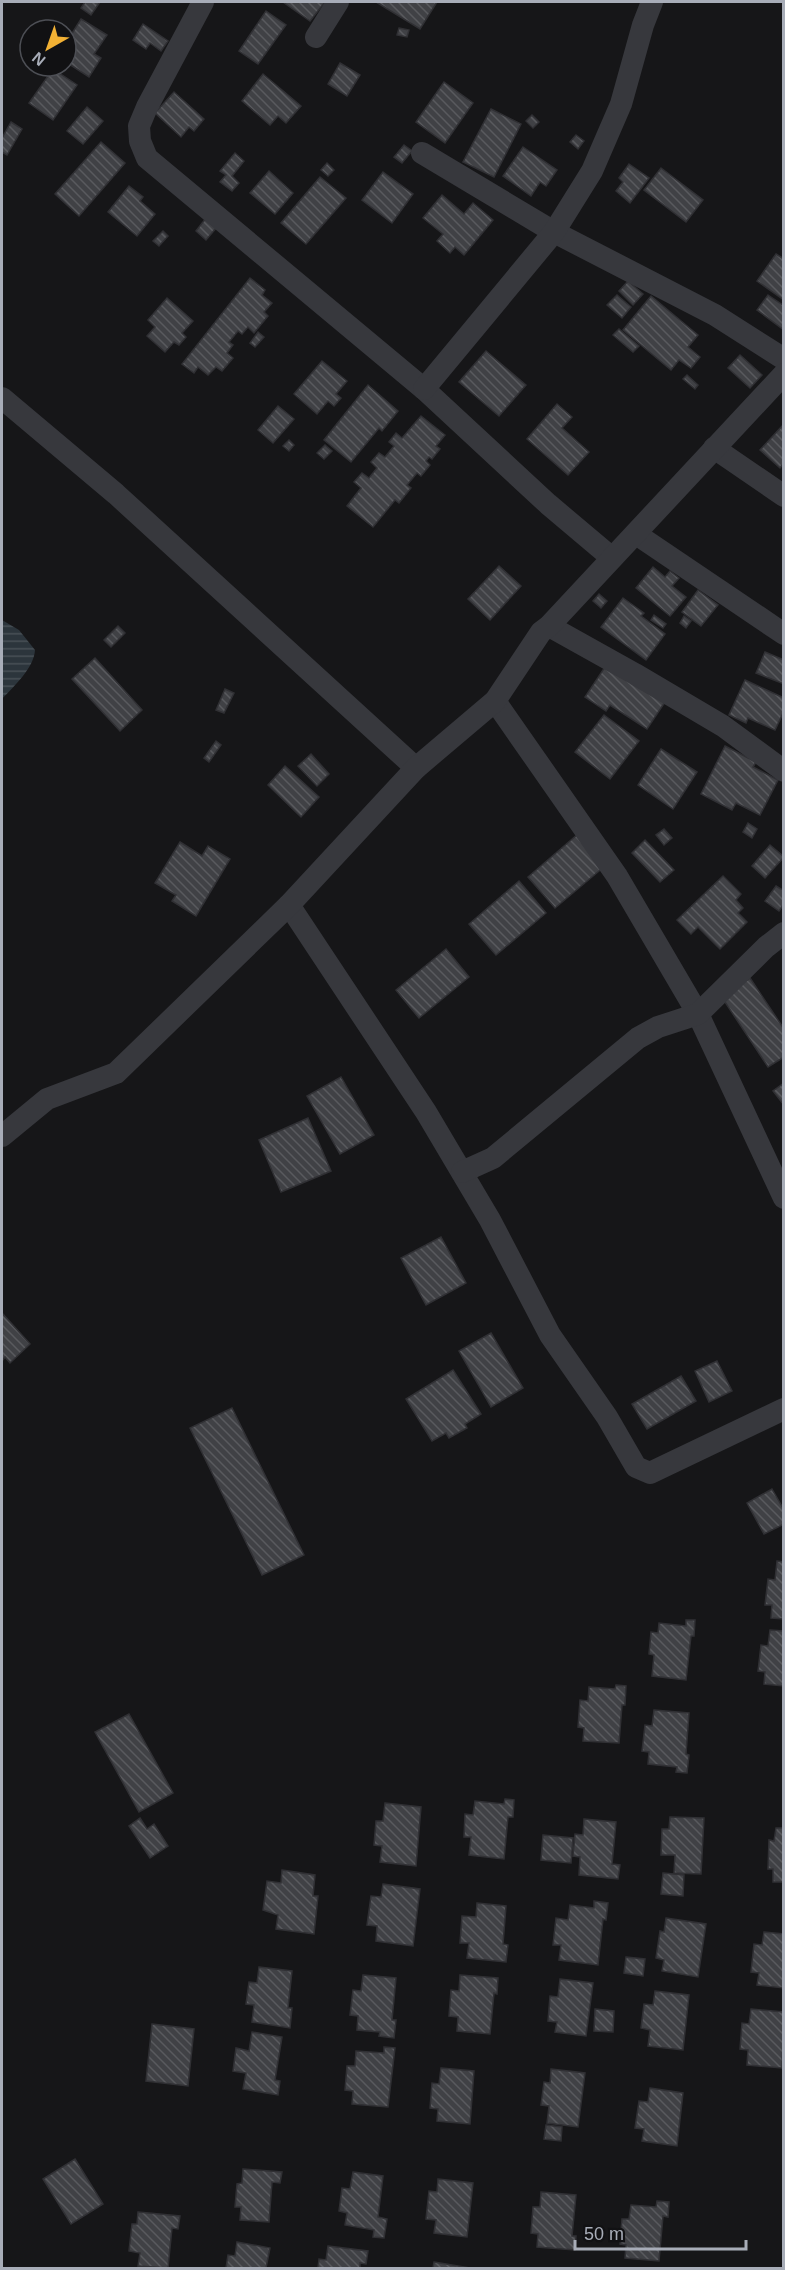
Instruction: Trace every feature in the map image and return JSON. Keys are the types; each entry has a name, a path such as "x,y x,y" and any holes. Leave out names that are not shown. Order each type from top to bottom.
{"street":[{"path":"203,2 139,126 140,141 147,158 424,389 548,504 612,558"},
{"path":"316,37 338,2"},
{"path":"424,389 554,232 592,171 621,104 643,25 652,2"},
{"path":"422,153 554,232 715,315 783,359"},
{"path":"2,1136 47,1099 116,1072 289,905 416,768 495,700 541,632 636,534 783,374"},
{"path":"2,398 116,494 207,580 416,768"},
{"path":"714,448 783,496"},
{"path":"636,534 783,634"},
{"path":"549,626 723,726 783,771"},
{"path":"495,700 617,876 698,1014 783,1198"},
{"path":"289,905 426,1112 490,1220 550,1335 607,1417 636,1467 650,1473 783,1409"},
{"path":"462,1172 493,1158 638,1038 658,1027 698,1014 783,933"}],"shaded area":[{"path":"2,620 19,630 35,650 27,670 2,699"}],"building":[{"path":"85,2 100,2 91,15 81,8"},
{"path":"283,2 325,2 310,21"},
{"path":"376,2 437,2 420,29"},
{"path":"266,11 286,25 258,64 239,51"},
{"path":"81,19 107,35 94,54 101,58 89,77 78,70 78,24"},
{"path":"143,24 168,41 161,51 150,43 146,49 133,40"},
{"path":"399,28 409,30 407,37 397,35"},
{"path":"340,63 360,75 347,96 328,84"},
{"path":"263,74 301,106 286,123 278,116 270,125 242,101"},
{"path":"47,78 66,78 77,85 53,120 29,103"},
{"path":"444,82 473,103 445,143 416,122"},
{"path":"174,92 204,119 194,131 189,127 181,137 155,113"},
{"path":"87,107 103,121 83,144 67,131"},
{"path":"491,109 521,124 494,177 463,162"},
{"path":"532,115 539,122 533,128 526,121"},
{"path":"11,122 22,129 7,155 2,152 2,138"},
{"path":"576,135 584,141 578,149 570,142"},
{"path":"101,142 125,163 79,216 55,194"},
{"path":"404,145 412,151 402,163 394,157"},
{"path":"523,147 557,170 546,186 540,182 531,196 503,176"},
{"path":"235,153 244,161 232,176 239,183 232,191 220,182 226,175 220,171"},
{"path":"327,163 334,170 328,176 321,170"},
{"path":"629,164 649,178 630,203 616,191 623,182 619,178"},
{"path":"661,168 703,200 686,222 644,190"},
{"path":"269,171 293,193 275,214 250,193"},
{"path":"383,172 413,194 392,223 362,200"},
{"path":"320,177 346,198 306,244 281,223"},
{"path":"129,186 143,197 140,201 155,214 137,236 108,212"},
{"path":"442,195 464,214 473,203 493,220 464,255 455,247 450,253 437,241 443,234 423,218"},
{"path":"206,218 217,227 206,240 196,231"},
{"path":"163,231 168,236 159,246 153,241"},
{"path":"776,254 784,259 784,300 757,281"},
{"path":"250,278 265,290 262,295 272,303 264,312 268,316 254,333 248,327 242,334 238,331 229,342 233,345 227,353 233,358 222,371 216,367 208,375 198,367 194,373 182,364"},
{"path":"628,281 643,294 633,305 619,291"},
{"path":"617,295 631,307 622,318 607,305"},
{"path":"768,295 784,306 784,330 757,310"},
{"path":"651,296 698,335 688,347 700,357 691,368 679,360 671,370 623,330"},
{"path":"167,298 193,321 182,333 186,337 179,345 174,342 165,352 147,336 155,327 148,320"},
{"path":"619,329 639,346 633,352 613,335"},
{"path":"258,332 264,337 255,347 250,343"},
{"path":"486,351 526,385 499,416 459,382"},
{"path":"740,355 762,375 750,388 728,368"},
{"path":"322,361 347,381 336,394 341,398 334,406 328,401 317,414 294,394"},
{"path":"687,375 698,385 695,389 683,379"},
{"path":"368,385 398,411 382,431 379,428 351,462 324,440"},
{"path":"557,404 572,417 562,428 589,452 568,475 527,439"},
{"path":"278,406 294,419 273,443 258,430"},
{"path":"421,416 445,435 436,446 440,449 432,459 429,457 426,461 430,465 421,476 417,473 407,485 411,488 399,503 395,500 373,527 347,506 361,488 354,482 362,473 369,478 377,468 371,462 379,453 385,457 394,446 389,442 396,433 402,438"},
{"path":"784,424 784,463 780,468 760,450"},
{"path":"289,440 294,445 289,451 283,446"},
{"path":"325,445 332,451 324,459 317,453"},
{"path":"499,566 521,586 490,620 468,599"},
{"path":"653,567 665,577 670,571 679,578 672,586 686,597 670,616 636,588"},
{"path":"698,590 718,605 701,626 682,612"},
{"path":"599,594 607,601 601,608 593,601"},
{"path":"623,598 644,613 641,616 665,634 646,660 601,627"},
{"path":"654,615 666,624 663,628 651,620"},
{"path":"684,616 691,621 686,628 680,623"},
{"path":"118,626 125,633 111,647 104,640"},
{"path":"765,652 784,660 784,684 756,673"},
{"path":"95,658 142,710 120,731 72,679"},
{"path":"609,661 667,699 647,729 610,705 606,711 585,697"},
{"path":"745,680 784,698 784,711 775,730 748,718 746,723 729,715"},
{"path":"225,689 234,693 224,713 216,710"},
{"path":"604,715 639,741 610,779 575,752"},
{"path":"216,741 221,745 209,762 204,758"},
{"path":"725,746 756,762 753,767 778,780 760,815 736,803 732,810 701,794"},
{"path":"661,749 697,772 673,809 638,785"},
{"path":"311,754 329,774 317,786 298,766"},
{"path":"285,766 319,797 301,817 268,785"},
{"path":"748,823 757,829 752,838 743,832"},
{"path":"664,829 672,838 664,845 656,835"},
{"path":"578,834 605,866 555,908 528,877"},
{"path":"645,840 674,870 660,882 632,853"},
{"path":"180,842 202,856 208,846 230,859 196,916 172,901 176,895 155,883"},
{"path":"770,845 784,857 765,878 752,866"},
{"path":"723,876 741,894 736,900 743,908 738,913 747,922 720,949 698,927 691,934 677,920"},
{"path":"519,881 546,913 496,955 469,924"},
{"path":"776,886 784,891 784,904 779,911 765,901"},
{"path":"446,949 469,977 419,1018 396,990"},
{"path":"750,978 784,1029 784,1057 768,1067 721,996"},
{"path":"341,1077 374,1135 340,1154 307,1096"},
{"path":"784,1083 784,1105 773,1091"},
{"path":"308,1118 331,1171 281,1192 259,1140"},
{"path":"441,1237 466,1283 426,1305 401,1258"},
{"path":"2,1313 30,1344 10,1363 5,1357 2,1361"},
{"path":"491,1333 523,1388 491,1407 459,1351"},
{"path":"717,1361 732,1391 709,1402 695,1371"},
{"path":"453,1370 481,1414 465,1424 467,1428 449,1438 446,1433 432,1441 406,1399"},
{"path":"681,1376 696,1401 647,1429 632,1404"},
{"path":"232,1408 304,1555 262,1575 190,1428"},
{"path":"772,1489 784,1510 784,1524 764,1534 747,1503"},
{"path":"777,1561 784,1562 784,1619 771,1618 772,1605 765,1605 768,1579 775,1580"},
{"path":"686,1620 695,1620 686,1680 652,1676 654,1655 649,1654 651,1632 658,1633 659,1623 686,1626"},
{"path":"770,1630 784,1631 784,1686 764,1684 765,1672 758,1671 761,1645 768,1646"},
{"path":"616,1685 626,1686 619,1743 583,1741 584,1728 578,1727 580,1700 588,1701 589,1687 615,1689"},
{"path":"654,1710 689,1713 687,1773 676,1772 677,1767 648,1764 649,1752 642,1751 645,1725 652,1726"},
{"path":"129,1714 173,1793 139,1812 95,1732"},
{"path":"505,1799 514,1800 513,1817 508,1817 504,1859 469,1855 471,1837 464,1837 465,1814 473,1815 475,1801 504,1804"},
{"path":"385,1803 421,1807 416,1866 380,1862 382,1846 374,1845 376,1821 383,1821"},
{"path":"670,1817 704,1818 701,1874 674,1873 675,1855 661,1855 662,1829 669,1829"},
{"path":"140,1818 147,1829 154,1824 168,1846 150,1858 129,1826"},
{"path":"584,1819 616,1822 612,1864 620,1865 618,1879 579,1875 580,1857 573,1856 575,1834 583,1835"},
{"path":"776,1828 784,1828 784,1882 773,1882 773,1869 768,1869 769,1840 774,1841"},
{"path":"543,1835 573,1838 571,1863 541,1860"},
{"path":"282,1870 315,1875 313,1896 318,1896 314,1934 276,1929 278,1915 263,1910 267,1881 281,1883"},
{"path":"663,1873 684,1875 683,1896 661,1894"},
{"path":"383,1884 420,1889 413,1946 376,1941 377,1926 367,1925 371,1896 381,1897"},
{"path":"594,1901 608,1903 606,1920 603,1919 598,1965 559,1960 561,1945 553,1945 556,1918 568,1920 570,1905 594,1908"},
{"path":"477,1903 506,1906 503,1944 508,1945 506,1962 467,1958 469,1943 460,1943 462,1916 476,1917"},
{"path":"666,1918 706,1924 698,1977 662,1971 664,1960 656,1958 660,1931 664,1932"},
{"path":"764,1932 784,1934 784,1988 757,1985 759,1973 751,1972 754,1944 762,1945"},
{"path":"626,1957 645,1959 643,1976 624,1973"},
{"path":"259,1967 292,1971 288,2008 292,2008 290,2028 252,2022 254,2005 246,2004 249,1982 257,1983"},
{"path":"363,1975 396,1978 392,2020 396,2020 394,2038 379,2036 380,2032 357,2030 358,2016 350,2015 353,1990 361,1991"},
{"path":"460,1975 498,1978 497,1994 494,1993 490,2034 457,2031 458,2017 449,2016 451,1990 459,1991"},
{"path":"560,1979 593,1983 586,2036 555,2032 557,2022 548,2021 550,1996 558,1997"},
{"path":"655,1991 689,1995 683,2050 648,2046 650,2030 641,2028 644,2004 653,2005"},
{"path":"595,2009 614,2011 613,2032 594,2031"},
{"path":"751,2009 784,2012 782,2068 747,2065 748,2050 740,2049 742,2023 749,2024"},
{"path":"152,2024 194,2029 188,2086 146,2081"},
{"path":"252,2032 282,2037 275,2080 280,2081 278,2095 243,2089 246,2073 233,2071 236,2048 249,2051"},
{"path":"384,2047 395,2048 388,2107 352,2104 353,2091 345,2090 347,2066 355,2066 356,2051 384,2053"},
{"path":"441,2068 474,2071 470,2124 437,2121 438,2109 430,2108 432,2083 439,2084"},
{"path":"551,2069 585,2073 578,2127 547,2123 549,2106 541,2105 544,2082 550,2083"},
{"path":"650,2088 683,2093 677,2146 642,2141 644,2129 635,2128 639,2101 648,2102"},
{"path":"546,2125 562,2127 561,2141 544,2139"},
{"path":"75,2159 103,2204 71,2224 43,2179"},
{"path":"243,2169 282,2172 280,2183 272,2182 269,2222 240,2220 241,2207 235,2207 237,2184 242,2183"},
{"path":"353,2172 383,2176 378,2217 387,2219 384,2238 373,2237 374,2230 345,2225 347,2213 339,2211 342,2188 350,2189"},
{"path":"438,2179 473,2183 467,2237 434,2233 436,2220 426,2219 429,2191 437,2192"},
{"path":"541,2192 576,2195 572,2236 576,2236 575,2250 537,2247 538,2234 531,2233 533,2207 540,2207"},
{"path":"657,2201 669,2202 668,2217 663,2216 659,2261 625,2258 626,2245 620,2244 622,2219 629,2219 631,2205 656,2207"},
{"path":"138,2212 180,2216 178,2229 172,2228 168,2268 138,2266 140,2253 129,2251 132,2224 137,2224"},
{"path":"237,2242 270,2248 266,2268 226,2268 228,2255 235,2256"},
{"path":"328,2246 368,2251 366,2264 360,2263 360,2268 318,2268 319,2259 326,2260"},
{"path":"434,2262 470,2268 433,2268"}]}
